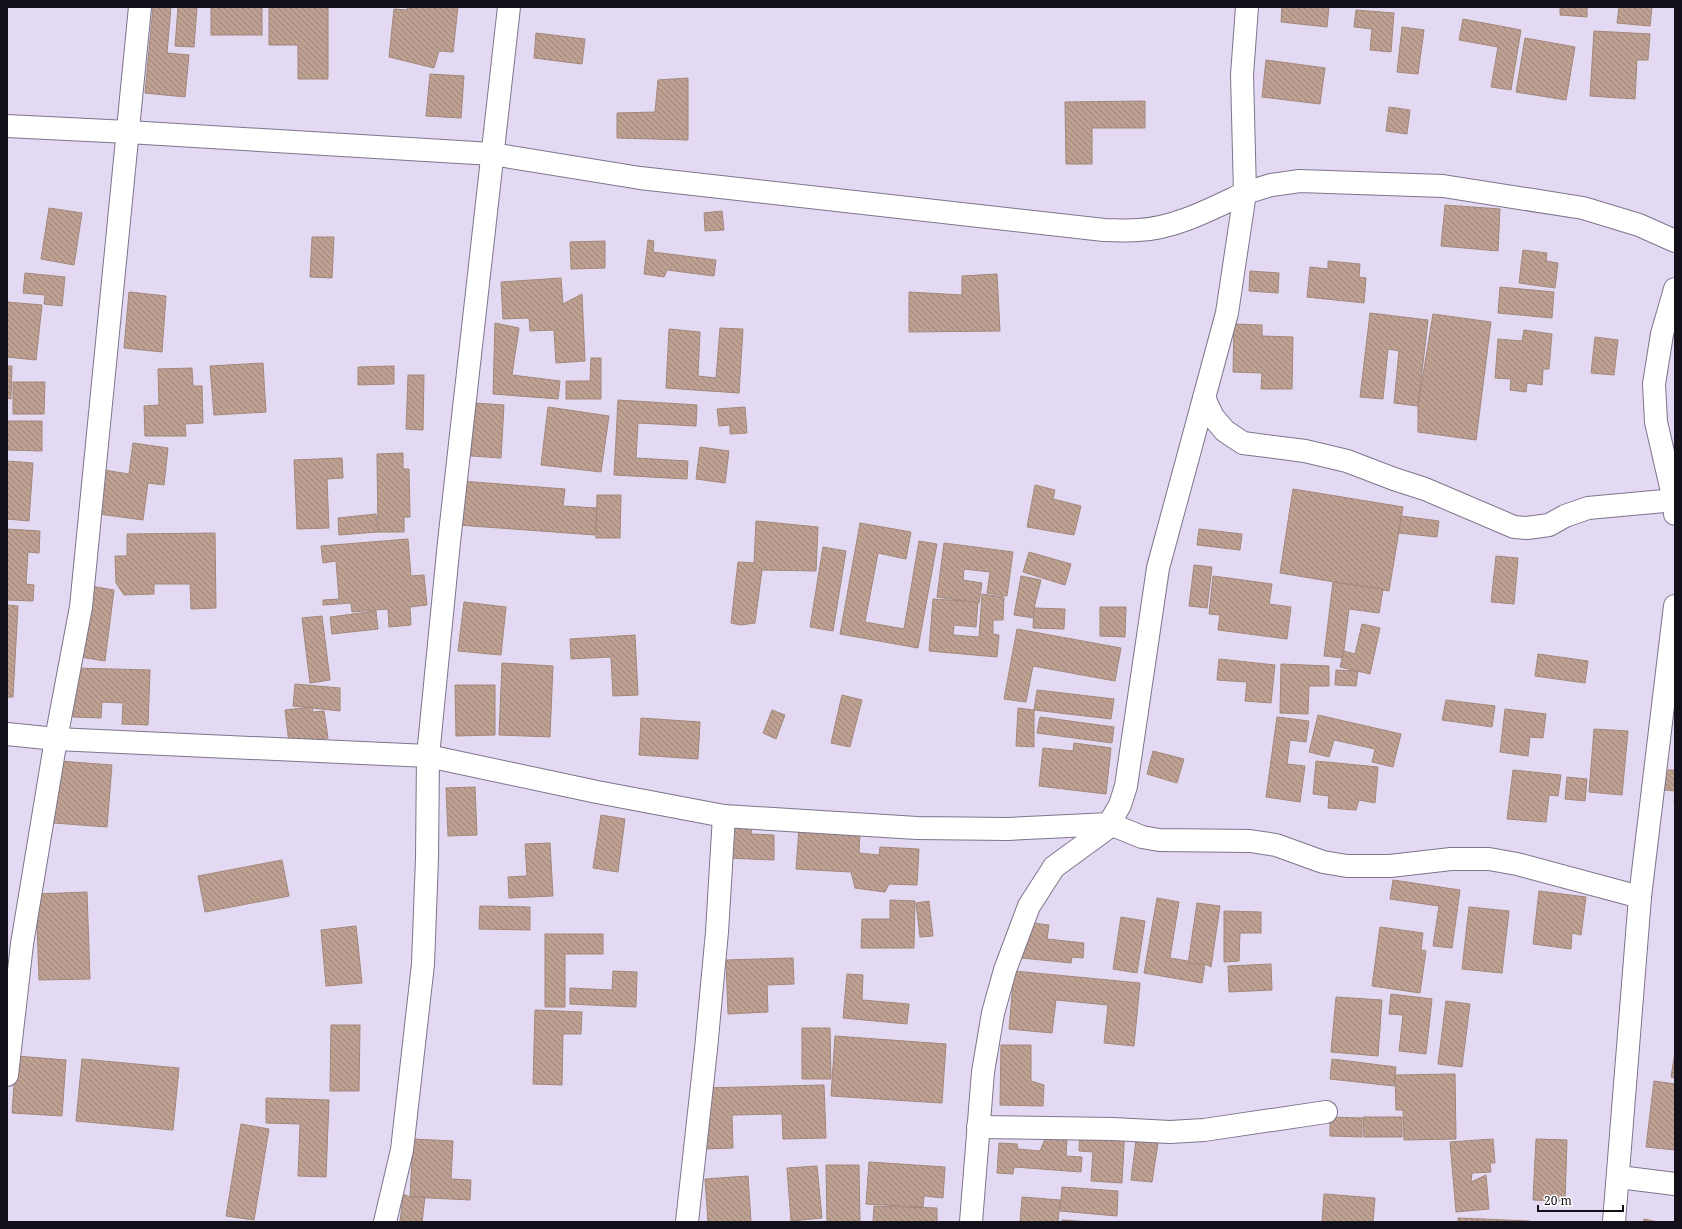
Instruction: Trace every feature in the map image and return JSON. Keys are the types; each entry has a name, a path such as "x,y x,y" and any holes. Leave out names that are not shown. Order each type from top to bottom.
{"street":[{"path":"7,1075 22,944 56,739 82,607 100,406 140,7"},
{"path":"385,1222 402,1150 423,964 427,858 428,756 449,542 509,7"},
{"path":"971,1222 983,1072 993,1013 1005,970 1029,906 1054,867 1078,848 1097,836 1110,824 1120,805 1126,786 1158,568 1227,313 1245,193 1242,75 1248,7"},
{"path":"7,126 492,154 640,178 1104,230 1139,230 1169,225 1212,209 1245,193 1271,185 1300,181 1443,186 1583,208 1639,225 1675,241"},
{"path":"1204,398 1217,421 1243,443 1305,451 1347,461 1394,479 1426,489 1514,527 1527,528 1549,525 1565,516 1588,508 1675,505 1656,422 1654,384 1662,334 1675,289"},
{"path":"1614,1222 1619,1177 1640,897 1675,606"},
{"path":"7,734 56,739 428,756 597,792 724,816 917,828 1008,829 1110,824 1142,837 1159,840 1250,841 1276,844 1323,862 1347,866 1390,866 1452,859 1489,859 1517,864 1640,897"},
{"path":"687,1222 717,940 724,816"},
{"path":"978,1127 1177,1131 1204,1130 1326,1112"},
{"path":"1619,1177 1675,1184"}],"building":[{"path":"153,7 171,7 167,53 189,55 185,97 145,93"},
{"path":"178,7 197,7 194,47 175,46"},
{"path":"211,7 262,7 262,35 211,35"},
{"path":"269,7 328,7 328,79 298,79 298,45 269,45"},
{"path":"408,7 458,7 453,52 439,51 434,68 389,57 394,9 407,10"},
{"path":"1282,7 1329,7 1327,27 1281,22"},
{"path":"1560,7 1587,7 1587,17 1560,15"},
{"path":"1619,7 1652,7 1650,26 1617,23"},
{"path":"1356,10 1394,13 1391,52 1370,50 1372,29 1354,27"},
{"path":"1463,19 1521,30 1511,90 1491,87 1498,47 1459,40"},
{"path":"1402,27 1424,30 1418,74 1397,72"},
{"path":"1594,31 1650,34 1648,60 1637,60 1635,99 1590,96"},
{"path":"536,33 585,39 582,64 534,58"},
{"path":"1525,38 1575,47 1566,100 1516,92"},
{"path":"1266,60 1325,68 1320,104 1262,97"},
{"path":"430,74 464,76 461,118 426,116"},
{"path":"688,78 688,140 617,138 617,113 655,112 658,80"},
{"path":"1145,101 1145,128 1092,128 1092,164 1066,164 1065,102"},
{"path":"1389,107 1410,110 1407,134 1386,131"},
{"path":"1445,205 1500,209 1498,251 1441,246"},
{"path":"49,208 82,213 74,265 41,259"},
{"path":"722,211 724,230 705,231 704,213"},
{"path":"312,237 334,237 332,278 310,277"},
{"path":"648,240 654,241 653,252 716,260 714,276 667,270 664,277 644,274"},
{"path":"605,241 605,268 571,269 570,242"},
{"path":"1523,250 1547,253 1546,261 1558,263 1555,288 1519,283"},
{"path":"1328,261 1360,264 1359,277 1366,278 1364,303 1307,297 1310,267 1328,269"},
{"path":"1250,271 1279,273 1278,293 1249,291"},
{"path":"25,273 65,277 62,306 44,304 45,295 23,293"},
{"path":"997,274 1000,331 909,332 909,292 962,295 962,276"},
{"path":"561,278 563,304 582,294 585,361 556,363 554,330 530,331 529,318 503,319 501,282"},
{"path":"1500,287 1554,292 1552,318 1498,313"},
{"path":"129,292 166,296 162,352 124,348"},
{"path":"7,302 42,305 36,360 7,357"},
{"path":"1370,313 1428,320 1418,406 1394,403 1399,351 1388,349 1383,399 1360,397"},
{"path":"1433,314 1491,322 1476,440 1418,432 1418,406"},
{"path":"495,323 519,328 512,375 560,381 558,399 493,394"},
{"path":"1234,324 1262,325 1262,336 1293,337 1292,389 1261,389 1262,373 1233,372"},
{"path":"720,328 743,329 739,393 666,388 669,329 700,332 698,376 716,378"},
{"path":"1524,330 1552,334 1549,369 1543,369 1542,385 1527,383 1526,392 1510,390 1511,379 1495,378 1498,339 1522,341"},
{"path":"1595,337 1618,340 1614,375 1591,373"},
{"path":"591,358 601,358 601,399 566,399 566,381 590,381"},
{"path":"263,363 266,412 214,415 210,366"},
{"path":"7,366 12,366 11,399 7,398"},
{"path":"394,366 394,384 358,385 358,367"},
{"path":"192,368 193,386 202,386 203,423 185,424 186,436 145,436 144,406 159,405 158,369"},
{"path":"408,375 424,375 423,430 406,429"},
{"path":"13,382 45,382 44,414 13,414"},
{"path":"618,400 697,405 696,426 638,423 636,458 688,461 687,479 614,475"},
{"path":"474,403 504,405 501,458 471,456"},
{"path":"548,407 609,416 601,472 541,465"},
{"path":"745,407 747,433 730,434 730,425 719,426 717,409"},
{"path":"7,421 42,421 42,451 7,450"},
{"path":"133,443 168,448 164,485 148,483 143,520 99,514 104,470 129,474"},
{"path":"700,447 729,451 725,483 696,479"},
{"path":"403,453 403,469 409,469 410,517 404,517 404,532 378,532 377,454"},
{"path":"342,458 343,478 327,479 329,528 297,529 294,460"},
{"path":"7,461 33,463 29,521 7,519"},
{"path":"461,481 565,489 563,506 597,508 595,535 458,525"},
{"path":"1035,485 1055,490 1053,499 1081,506 1074,535 1027,527"},
{"path":"1293,489 1403,507 1389,591 1280,573"},
{"path":"597,495 621,495 620,538 596,538"},
{"path":"376,514 378,532 339,535 338,518"},
{"path":"1401,516 1439,521 1437,537 1399,533"},
{"path":"756,521 818,527 816,571 762,570 755,623 741,625 731,623 738,562 754,563"},
{"path":"860,523 911,532 906,559 878,553 865,622 904,629 919,541 937,544 918,648 840,634"},
{"path":"7,529 40,531 39,553 28,552 26,584 34,585 33,601 7,600"},
{"path":"1199,529 1242,534 1240,550 1197,545"},
{"path":"215,533 216,608 191,609 190,584 154,584 154,594 124,595 116,583 115,556 127,556 127,534"},
{"path":"408,539 411,576 424,575 427,605 410,607 411,625 389,627 388,609 352,612 351,603 323,605 323,600 339,599 336,561 323,563 321,546"},
{"path":"944,543 1013,552 1007,596 987,593 990,572 964,569 963,580 982,583 979,603 937,597"},
{"path":"823,547 846,551 833,631 810,627"},
{"path":"1029,552 1071,564 1065,585 1023,572"},
{"path":"1496,556 1518,558 1514,604 1491,602"},
{"path":"1194,565 1212,567 1207,608 1189,606"},
{"path":"1021,576 1041,580 1034,608 1034,618 1014,615"},
{"path":"1213,576 1272,584 1269,604 1291,607 1287,639 1218,630 1220,615 1209,614"},
{"path":"1333,582 1383,589 1379,613 1349,609 1343,658 1324,656"},
{"path":"90,586 114,590 105,661 80,657"},
{"path":"982,594 1004,597 1003,620 993,620 993,634 999,635 997,657 929,651 933,599 978,602 976,627 954,625 953,635 979,637"},
{"path":"464,602 506,607 501,655 458,651"},
{"path":"7,605 18,606 13,697 7,697"},
{"path":"1100,607 1126,607 1125,637 1100,636"},
{"path":"1034,608 1065,609 1064,629 1033,628"},
{"path":"376,611 378,629 332,634 330,617"},
{"path":"322,616 330,680 310,683 302,618"},
{"path":"1362,624 1380,628 1370,674 1340,667 1344,651 1355,654"},
{"path":"1017,629 1121,648 1115,681 1033,666 1026,702 1004,699"},
{"path":"635,635 638,695 613,696 611,657 571,659 570,639"},
{"path":"1538,654 1588,661 1585,683 1535,676"},
{"path":"1219,659 1275,665 1271,703 1245,701 1247,682 1217,680"},
{"path":"502,663 553,666 550,737 499,735"},
{"path":"1281,664 1329,666 1329,686 1309,686 1308,714 1280,713"},
{"path":"75,668 150,670 148,725 122,724 123,703 102,702 101,718 73,717"},
{"path":"1336,670 1358,671 1356,686 1335,685"},
{"path":"295,684 340,688 340,711 293,706"},
{"path":"455,685 495,685 495,735 456,736"},
{"path":"1037,690 1114,699 1111,719 1034,710"},
{"path":"842,695 862,700 850,747 831,743"},
{"path":"1446,700 1495,706 1492,727 1442,720"},
{"path":"313,707 312,712 324,711 328,738 289,743 285,710"},
{"path":"1018,708 1034,710 1034,747 1016,746"},
{"path":"1505,709 1546,714 1543,738 1530,737 1528,756 1500,752"},
{"path":"772,710 785,715 776,739 763,733"},
{"path":"1318,715 1401,734 1393,767 1372,762 1375,749 1334,740 1329,757 1309,752"},
{"path":"1040,717 1114,727 1112,743 1037,733"},
{"path":"1277,717 1309,721 1306,742 1290,740 1287,764 1305,766 1300,802 1266,797"},
{"path":"641,718 700,722 698,759 639,755"},
{"path":"1594,729 1628,731 1622,795 1589,792"},
{"path":"1074,743 1111,748 1106,794 1039,786 1043,748 1073,751"},
{"path":"1153,751 1184,759 1177,783 1147,774"},
{"path":"59,761 112,765 107,827 54,823"},
{"path":"1316,761 1378,767 1375,803 1359,800 1356,810 1328,808 1329,796 1313,794"},
{"path":"1513,770 1561,775 1558,796 1549,795 1546,822 1507,819"},
{"path":"1666,770 1675,770 1675,791 1665,790"},
{"path":"1567,777 1587,779 1585,801 1565,799"},
{"path":"475,787 477,835 448,836 446,788"},
{"path":"601,815 625,819 618,872 593,868"},
{"path":"727,821 752,821 751,834 774,835 774,860 725,858"},
{"path":"799,828 860,831 859,853 879,855 880,847 919,849 917,885 889,884 885,892 855,888 851,872 796,869"},
{"path":"550,843 553,896 509,898 508,877 527,876 525,844"},
{"path":"282,860 289,896 205,912 198,876"},
{"path":"1393,880 1460,890 1452,948 1433,946 1439,906 1390,899"},
{"path":"1539,891 1586,897 1581,935 1572,933 1571,949 1533,944"},
{"path":"87,892 90,979 39,980 36,894"},
{"path":"1157,898 1179,902 1170,958 1205,964 1202,983 1144,973"},
{"path":"890,900 915,901 914,948 861,948 862,919 890,919"},
{"path":"929,901 933,936 920,937 916,903"},
{"path":"1197,903 1220,906 1211,967 1205,964 1188,964"},
{"path":"480,906 530,907 530,930 479,929"},
{"path":"1469,907 1509,911 1502,973 1462,969"},
{"path":"1224,911 1261,912 1261,933 1240,933 1239,961 1224,962"},
{"path":"1121,917 1145,921 1137,973 1113,969"},
{"path":"1026,922 1049,925 1047,939 1084,943 1083,958 1072,957 1071,963 1022,958"},
{"path":"356,926 362,983 326,986 321,930"},
{"path":"1380,927 1423,933 1421,950 1426,951 1420,993 1372,986"},
{"path":"545,934 603,934 603,954 565,954 565,1007 545,1007"},
{"path":"793,958 794,984 767,985 768,1012 728,1014 726,960"},
{"path":"1271,964 1272,990 1229,992 1228,966"},
{"path":"613,971 637,972 636,1007 570,1004 570,988 612,990"},
{"path":"1014,971 1140,983 1134,1046 1104,1043 1108,1005 1056,1000 1052,1033 1009,1029"},
{"path":"847,974 863,975 862,1000 909,1004 907,1024 843,1018"},
{"path":"1391,994 1432,999 1426,1054 1399,1051 1403,1015 1389,1014"},
{"path":"1336,997 1382,1000 1378,1056 1331,1052"},
{"path":"1446,1001 1470,1004 1462,1067 1438,1064"},
{"path":"535,1010 582,1012 581,1034 563,1034 562,1085 533,1084"},
{"path":"331,1025 360,1025 359,1091 330,1091"},
{"path":"802,1028 830,1028 831,1079 802,1079"},
{"path":"835,1036 946,1044 942,1103 831,1096"},
{"path":"1001,1045 1031,1045 1031,1081 1044,1085 1043,1106 1000,1105"},
{"path":"1675,1052 1675,1078 1671,1077"},
{"path":"16,1056 66,1060 62,1116 12,1113"},
{"path":"82,1059 179,1068 173,1130 76,1121"},
{"path":"1332,1059 1396,1067 1394,1086 1330,1079"},
{"path":"1455,1074 1456,1139 1404,1140 1403,1110 1396,1110 1395,1075"},
{"path":"1654,1081 1675,1084 1675,1150 1646,1147"},
{"path":"824,1085 826,1138 783,1139 782,1114 732,1115 733,1148 704,1149 703,1088"},
{"path":"266,1098 329,1100 326,1177 298,1176 300,1124 266,1123"},
{"path":"1330,1117 1362,1118 1362,1137 1330,1136"},
{"path":"1363,1117 1402,1117 1402,1137 1364,1137"},
{"path":"241,1124 269,1129 254,1220 226,1216"},
{"path":"1080,1125 1125,1127 1122,1183 1091,1181 1093,1152 1079,1151"},
{"path":"413,1139 453,1141 451,1179 471,1180 470,1200 410,1197"},
{"path":"1045,1139 1067,1140 1066,1156 1082,1157 1081,1172 1014,1167 1013,1174 997,1173 999,1143 1017,1144 1018,1149 1040,1151"},
{"path":"1493,1139 1495,1163 1490,1163 1491,1172 1472,1173 1471,1182 1486,1175 1489,1209 1456,1212 1450,1142"},
{"path":"1536,1139 1567,1140 1565,1201 1533,1200"},
{"path":"1136,1140 1158,1143 1152,1182 1131,1180"},
{"path":"869,1162 945,1167 943,1198 924,1196 923,1207 866,1204"},
{"path":"826,1165 859,1165 860,1222 827,1222"},
{"path":"817,1166 822,1218 791,1221 787,1168"},
{"path":"748,1176 751,1222 708,1222 705,1179"},
{"path":"1062,1187 1118,1191 1117,1216 1060,1211"},
{"path":"403,1194 410,1197 425,1197 422,1222 400,1222"},
{"path":"1324,1194 1375,1198 1373,1222 1322,1222"},
{"path":"1022,1197 1060,1200 1058,1222 1020,1222"},
{"path":"874,1206 937,1208 937,1222 873,1222"},
{"path":"1458,1218 1530,1221 1530,1222 1458,1222"},
{"path":"1644,1219 1658,1222 1643,1222"},
{"path":"1062,1220 1091,1222 1062,1222"}]}
